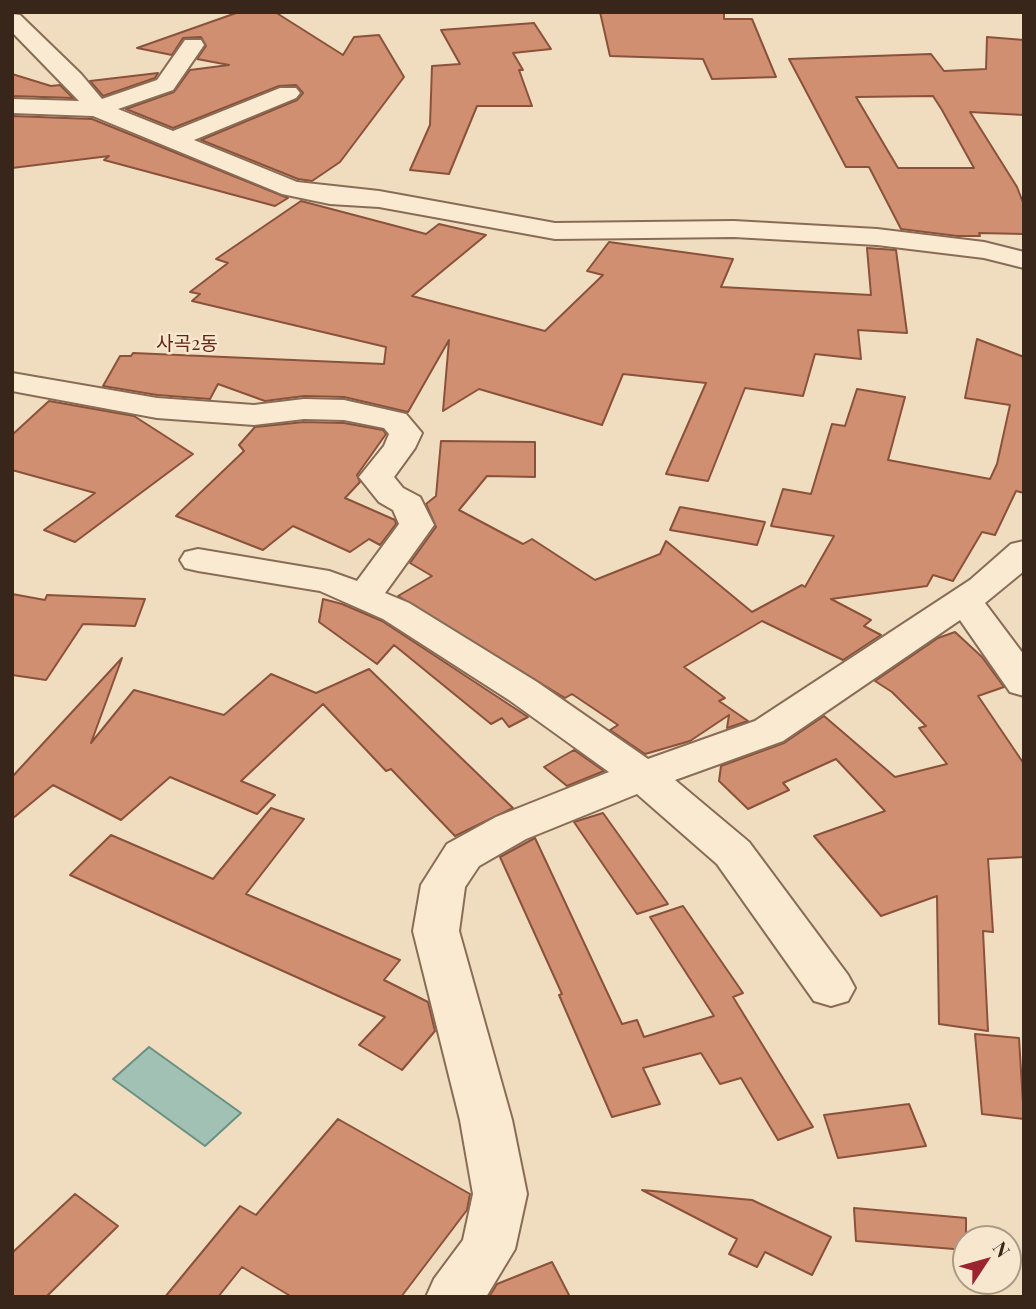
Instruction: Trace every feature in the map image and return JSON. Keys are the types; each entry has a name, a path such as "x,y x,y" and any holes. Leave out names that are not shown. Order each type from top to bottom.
{"street":[{"path":"12,20 97,109"},
{"path":"97,109 165,85 193,45"},
{"path":"19,55 46,54"},
{"path":"173,140 288,93"},
{"path":"12,106 97,109 291,189 330,196 379,199 555,230 734,229 877,237 984,250 1024,260"},
{"path":"12,382 157,408 254,415 304,409 344,410 395,421 406,433 399,448 383,464 376,477 391,495 408,504 417,525 395,550 364,597"},
{"path":"454,1297 488,1249 500,1194 486,1120 436,932 443,885 463,855 511,828 643,776 769,731 964,600 1024,552"},
{"path":"198,560 329,582 396,611 523,691 643,776 733,853 831,988"},
{"path":"964,600 1024,683"}],"shaded area":[{"path":"149,1047 241,1113 205,1146 113,1079"}],"building":[{"path":"239,12 275,12 343,55 354,37 379,35 404,77 340,162 312,181 298,179 201,140 297,100 303,93 296,85 279,86 173,128 126,109 174,92 190,70 229,65 197,59 206,46 201,37 183,38 172,55 137,48"},
{"path":"600,12 724,12 724,19 752,19 776,77 712,79 703,59 610,56"},
{"path":"534,23 551,49 513,53 523,70 519,70 532,106 477,106 449,174 410,170 430,125 432,66 460,64 441,30"},
{"path":"987,37 1024,40 1024,115 970,112 1017,187 1024,205 1024,234 979,233 980,236 957,236 901,229 869,167 846,167 789,59 931,54 944,71 986,69","holes":["933,96 974,168 898,168 856,97"]},
{"path":"158,73 155,78 103,96 90,81"},
{"path":"12,74 51,86 60,85 73,98 12,96"},
{"path":"12,116 92,119 288,198 275,206 104,160 109,156 12,168"},
{"path":"301,201 426,234 439,224 486,235 412,296 545,331 603,275 587,271 609,242 733,259 721,287 871,295 867,248 896,250 907,333 858,330 861,359 815,354 803,396 745,388 708,481 666,474 706,383 623,374 602,425 479,389 443,411 449,340 408,412 344,397 304,396 265,401 218,384 210,399 157,395 103,386 120,356 131,356 133,353 384,364 386,347 192,301 200,294 190,292 228,263 216,259"},
{"path":"977,339 1024,357 1024,493 1016,491 995,535 982,532 953,581 933,575 927,586 831,599 871,620 864,626 881,635 843,660 762,621 684,667 725,698 719,701 748,721 727,728 729,715 690,741 645,754 610,730 618,725 572,694 565,698 398,596 432,576 410,563 436,527 426,504 436,496 441,441 535,442 535,477 487,476 459,510 523,544 532,539 595,580 660,554 666,541 752,612 802,585 805,587 834,536 771,526 783,489 811,494 832,424 845,426 857,389 905,397 888,460 990,479 997,464 1010,405 965,398"},
{"path":"49,401 134,416 193,454 75,542 44,530 95,493 12,470 12,435"},
{"path":"304,422 344,423 383,430 386,434 357,475 360,482 345,498 395,520 396,524 380,545 369,539 350,552 293,526 263,550 176,516 244,451 239,445 255,427"},
{"path":"680,507 765,522 757,545 670,530"},
{"path":"12,594 45,600 47,595 145,599 135,626 83,624 46,680 12,675"},
{"path":"323,599 382,621 528,717 509,727 502,718 491,724 394,645 377,664 319,622"},
{"path":"955,632 982,657 1004,687 978,696 1024,764 1024,857 988,859 993,932 983,931 988,1031 939,1024 937,896 881,916 814,836 885,811 836,759 783,783 789,790 748,809 719,781 721,766 784,743 824,716 895,777 947,764 919,728 926,726 892,692 875,681 938,638"},
{"path":"122,658 91,743 134,690 224,715 271,674 316,693 369,669 513,808 455,836 391,769 386,771 323,704 241,781 275,795 257,814 170,777 121,820 53,785 12,819 12,777"},
{"path":"574,750 604,771 567,786 544,767"},
{"path":"271,808 304,819 246,894 400,960 384,980 428,1002 435,1031 402,1070 359,1045 385,1017 70,875 111,835 213,879"},
{"path":"603,813 668,904 637,914 574,822"},
{"path":"535,838 622,1024 637,1020 644,1037 714,1016 650,917 683,906 743,993 733,997 813,1127 778,1140 741,1078 720,1084 701,1053 643,1068 660,1104 612,1117 559,995 562,994 500,857"},
{"path":"975,1034 1019,1038 1024,1119 982,1114"},
{"path":"909,1104 926,1146 838,1158 824,1115"},
{"path":"338,1119 470,1194 467,1210 401,1297 292,1297 242,1267 218,1297 165,1297 240,1206 256,1215"},
{"path":"642,1190 752,1200 831,1237 812,1275 765,1252 757,1267 729,1254 737,1239"},
{"path":"75,1194 118,1226 46,1297 12,1297 12,1253"},
{"path":"854,1208 966,1218 966,1225 952,1225 952,1249 856,1241"},
{"path":"552,1262 570,1297 489,1297 497,1284"}],"district":[{"name":"사곡2동","path":"187,344"}]}
